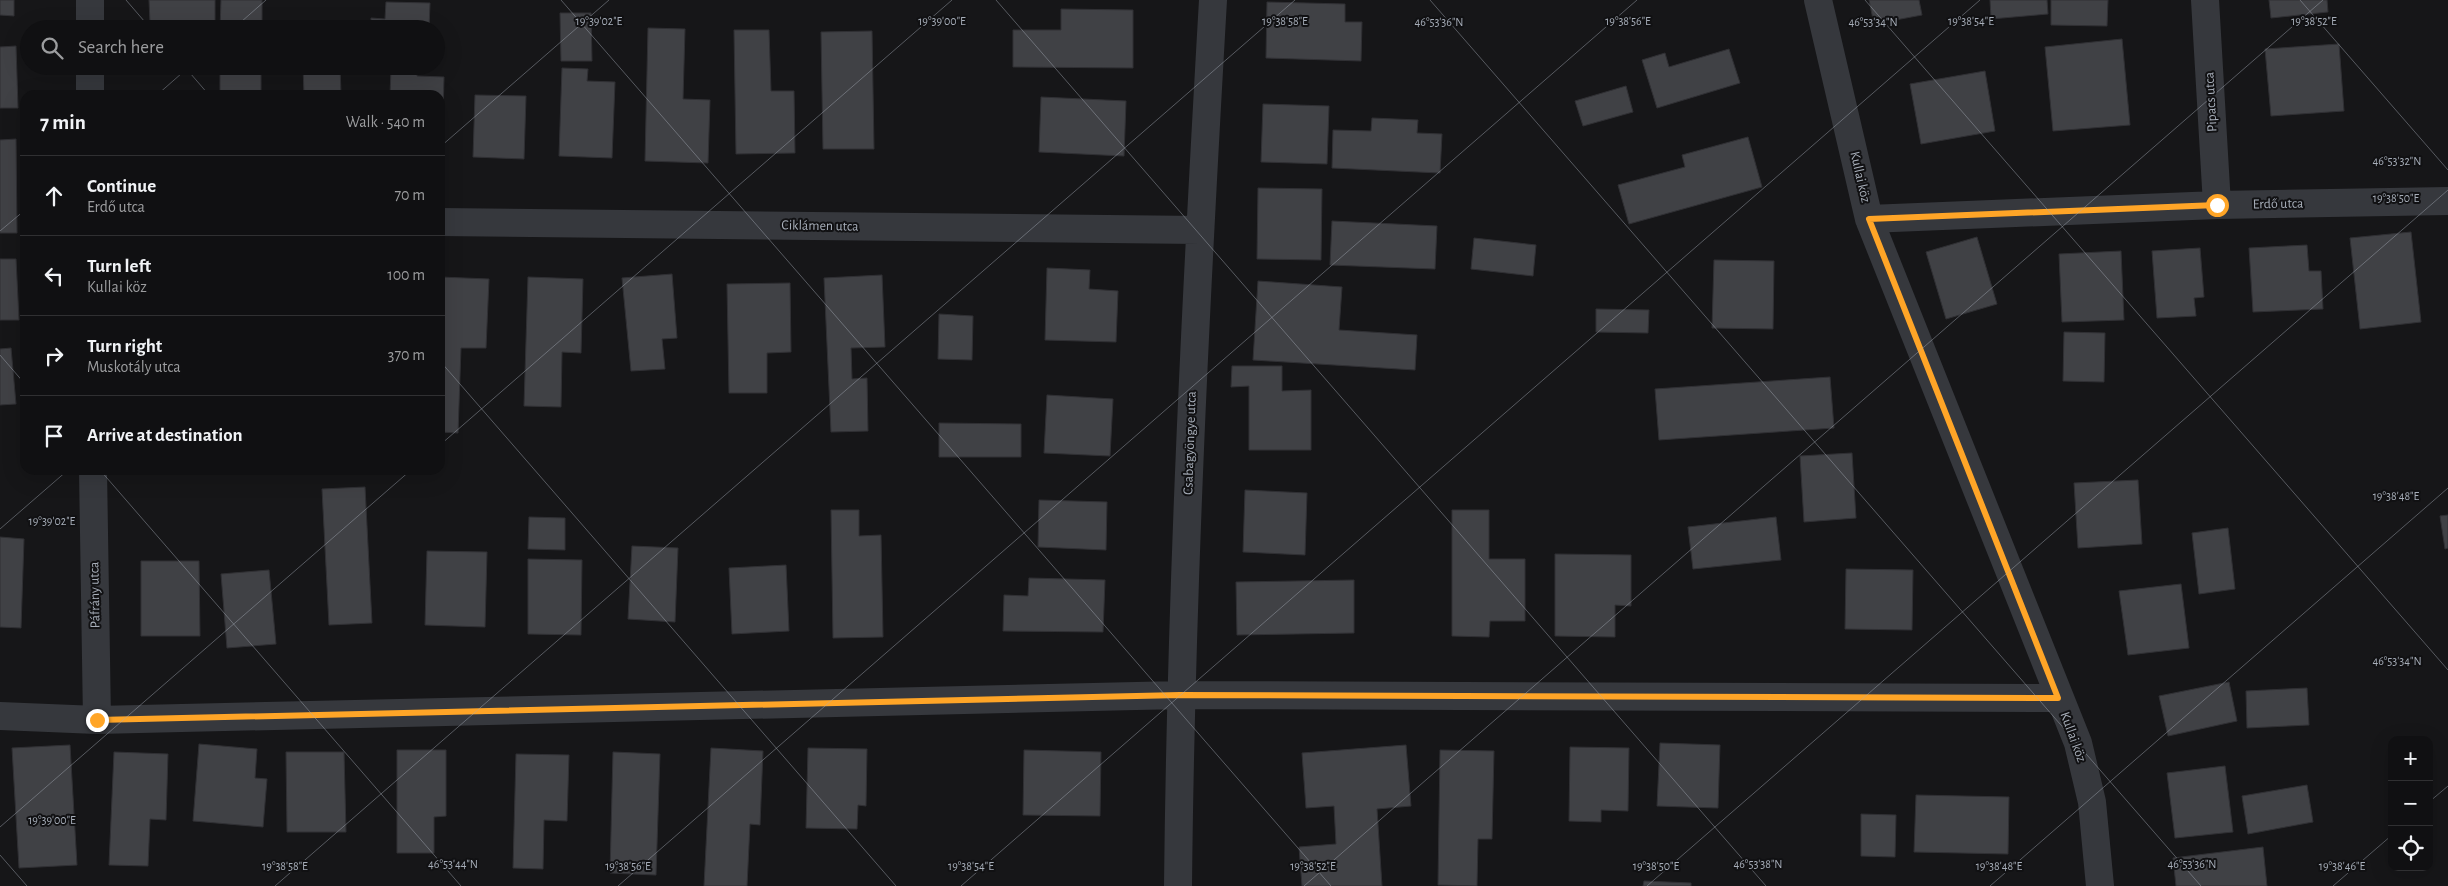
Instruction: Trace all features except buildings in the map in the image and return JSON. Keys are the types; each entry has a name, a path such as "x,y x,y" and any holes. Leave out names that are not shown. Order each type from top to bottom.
{"street":[{"path":"90,0 90,20"},
{"name":"Csabagyöngye utca","path":"1178,886 1180,695 1200,230 1213,0"},
{"name":"Kullai köz","path":"1818,0 1869,219 2058,698 2078,743 2092,802 2100,886"},
{"name":"Pipacs utca","path":"2205,0 2217,205"},
{"path":"90,75 90,90"},
{"name":"Erdő utca","path":"1869,219 2217,205 2448,201"},
{"name":"Ciklámen utca","path":"445,222 1200,230"},
{"name":"Páfrány utca","path":"93,475 97,720"},
{"path":"0,716 97,720 1180,695 2058,698"}],"route":[{"path":"97,720 1180,695 2058,698 1869,219 2217,205"}]}
